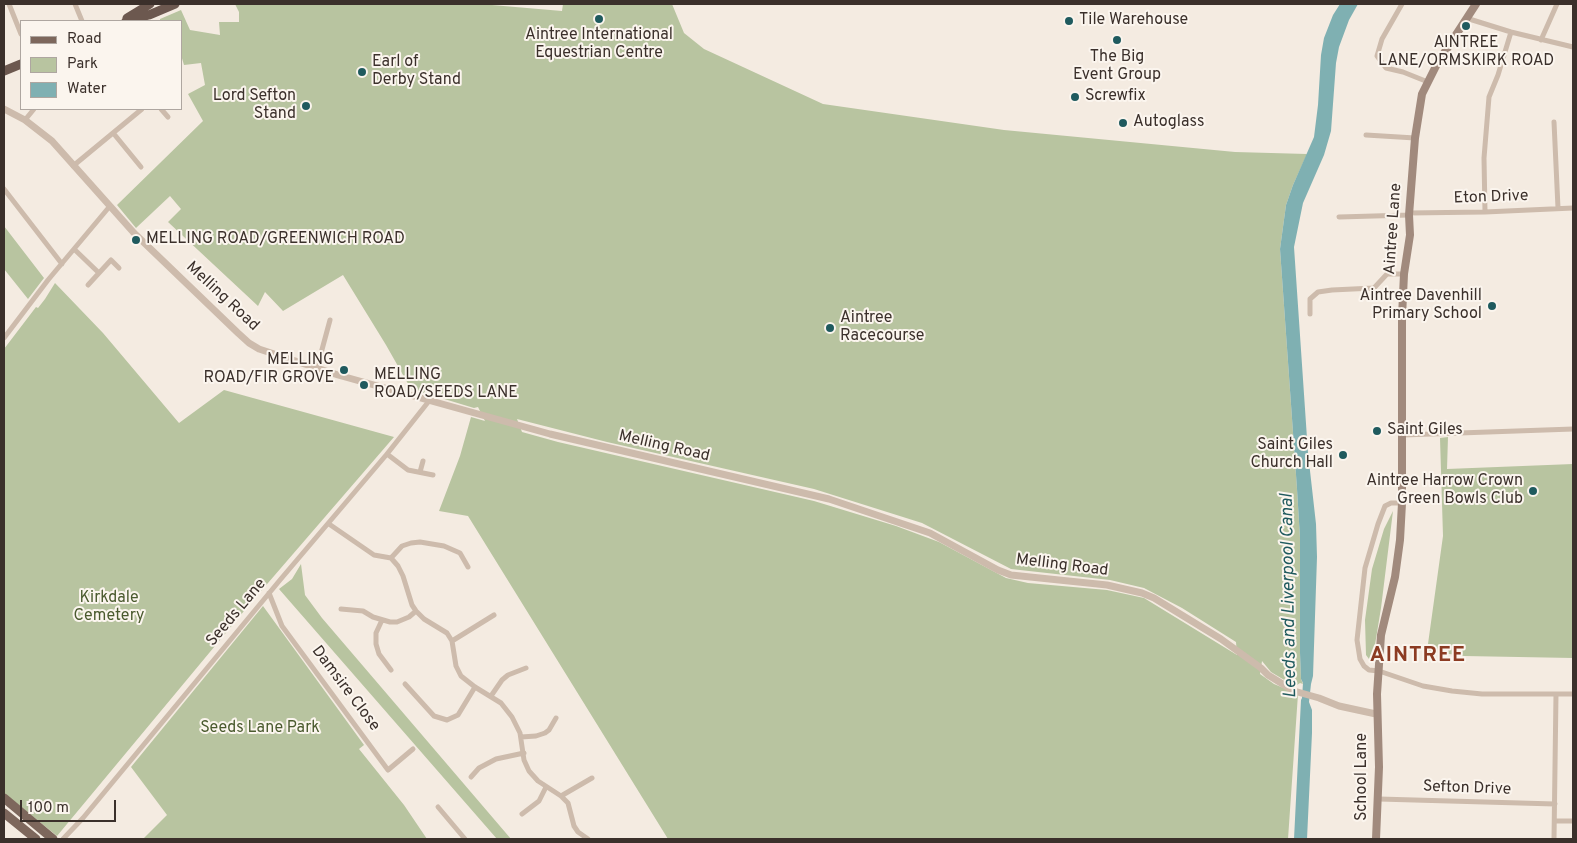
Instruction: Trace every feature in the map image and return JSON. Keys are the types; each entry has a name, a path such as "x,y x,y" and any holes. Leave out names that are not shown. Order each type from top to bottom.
{"highway":[{"path":"126,20 147,7 176,4"},
{"path":"4,72 20,64"}],"main road":[{"name":"Aintree Lane","path":"1376,714 1381,636 1400,540 1403,435 1401,348 1404,274 1410,235 1409,214 1419,106 1422,94 1437,64 1476,4"},
{"name":"School Lane","path":"1376,714 1379,767 1376,839"},
{"path":"4,798 53,839"},
{"path":"4,813 36,839"}],"street":[{"path":"9,4 20,32"},
{"path":"75,4 82,20"},
{"path":"1402,4 1382,39 1377,56 1386,68 1403,72 1428,82"},
{"path":"1541,40 1557,4"},
{"path":"1466,18 1511,32 1573,47"},
{"path":"1485,212 1484,158 1489,98 1511,32"},
{"name":"Melling Road","path":"4,108 25,120 52,141 152,250 249,343 259,349 428,400 590,444 829,499 930,533 998,570 1011,575 1107,585 1142,593 1154,598 1221,639 1268,675 1298,692 1339,706 1376,714"},
{"path":"25,120 33,110"},
{"path":"73,166 141,110"},
{"path":"161,110 168,117"},
{"path":"1554,122 1558,208"},
{"path":"114,134 141,167"},
{"path":"1366,135 1415,138"},
{"path":"4,189 62,264"},
{"path":"4,338 110,206"},
{"name":"Eton Drive","path":"1339,217 1573,208"},
{"path":"74,249 99,273"},
{"path":"88,285 111,260 119,268"},
{"path":"1310,314 1310,299 1318,292 1374,288 1387,274 1404,274"},
{"path":"317,368 330,320"},
{"name":"Seeds Lane","path":"63,839 83,818 269,593 388,454 428,400"},
{"path":"1403,435 1573,429"},
{"path":"388,454 408,470 433,475"},
{"path":"420,472 422,461"},
{"path":"1402,502 1391,503 1385,506 1365,568 1358,621 1360,659 1364,666 1369,670 1379,671 1423,686 1452,691 1482,694 1573,694"},
{"path":"329,524 374,555 391,558 398,566 404,576 409,596 416,611 424,619 447,633 452,641 456,666 461,676 501,704 512,717 521,737 524,760 529,771 538,781 561,796 568,803 578,832 586,839"},
{"path":"391,558 402,546 420,542 444,546 460,553 468,567"},
{"name":"Damsire Close","path":"269,593 282,626 388,770 413,749"},
{"path":"341,609 363,611 390,622 397,622 409,617 416,611"},
{"path":"452,641 494,615"},
{"path":"382,620 376,633 376,644 379,654 391,670"},
{"path":"491,696 502,680 508,675 526,668"},
{"path":"405,684 434,716 447,720 458,715 475,687"},
{"path":"1554,839 1556,694"},
{"path":"521,737 545,733 556,718"},
{"path":"471,777 479,768 496,759 524,753"},
{"path":"561,796 592,778"},
{"path":"522,814 539,801 546,787"},
{"name":"Sefton Drive","path":"1379,799 1555,804"},
{"path":"438,807 465,839"},
{"path":"1555,821 1573,821"}],"green space":[{"name":"Aintree Racecourse","path":"235,4 491,4 562,11 563,4 672,4 684,33 704,49 823,104 1004,130 1235,152 1307,154 1286,205 1280,249 1300,538 1300,653 1301,679 1303,684 1297,685 1286,681 1271,672 1262,661 1260,674 1274,684 1298,694 1288,839 668,839 468,516 439,511 460,456 471,417 485,421 478,407 474,408 441,398 441,387 428,385 424,393 411,389 343,275 283,311 265,292 258,306 168,222 181,209 170,196 136,228 117,205 203,121 188,94 205,85 201,63 184,65 182,58 182,20 160,19 181,10 190,30 220,35 219,22 239,22 239,12","holes":["517,419 607,442 814,489 922,523 1011,569 1110,580 1144,588 1182,608 1236,642 1237,655 1144,598 1107,590 1028,583 1006,578 939,542 896,526 814,501 522,432"]},
{"path":"4,226 44,278 28,299 4,269"},
{"name":"Kirkdale Cemetery","path":"55,283 103,333 179,423 224,390 394,437 249,605 57,836 4,793 4,349 36,307 38,308 45,299"},
{"path":"1448,437 1447,469 1573,464 1573,658 1464,656 1427,651 1443,536 1440,438"},
{"path":"1393,511 1372,663 1366,655 1365,620 1372,569 1384,529"},
{"path":"301,564 305,595 322,618 511,839 497,839 279,589 292,579"},
{"name":"Seeds Lane Park","path":"263,606 364,745 359,749 404,805 427,839 143,839 167,815 131,767"}],"water":[{"path":"1340,4 1358,4 1349,20 1339,47 1331,131 1324,155 1303,203 1294,247 1317,557 1313,676 1309,702 1312,710 1312,733 1307,839 1294,839 1303,683 1301,679 1300,653 1300,538 1280,249 1286,205 1314,137 1324,38 1333,15"}],"place":[{"name":"Aintree International Equestrian Centre","path":"599,19"},
{"name":"Tile Warehouse","path":"1069,21"},
{"name":"AINTREE LANE/ORMSKIRK ROAD","path":"1466,26"},
{"name":"The Big Event Group","path":"1117,40"},
{"name":"Earl of Derby Stand","path":"362,72"},
{"name":"Screwfix","path":"1075,97"},
{"name":"Lord Sefton Stand","path":"306,106"},
{"name":"Autoglass","path":"1123,123"},
{"name":"MELLING ROAD/GREENWICH ROAD","path":"136,240"},
{"name":"Aintree Davenhill Primary School","path":"1492,306"},
{"name":"Aintree Racecourse","path":"830,328"},
{"name":"MELLING ROAD/FIR GROVE","path":"344,370"},
{"name":"MELLING ROAD/SEEDS LANE","path":"364,385"},
{"name":"Saint Giles","path":"1377,431"},
{"name":"Saint Giles Church Hall","path":"1343,455"},
{"name":"Aintree Harrow Crown Green Bowls Club","path":"1533,491"}],"district":[{"name":"AINTREE","path":"1418,657"}],"water label":[{"name":"Leeds and Liverpool Canal","path":"1290,596"}]}
